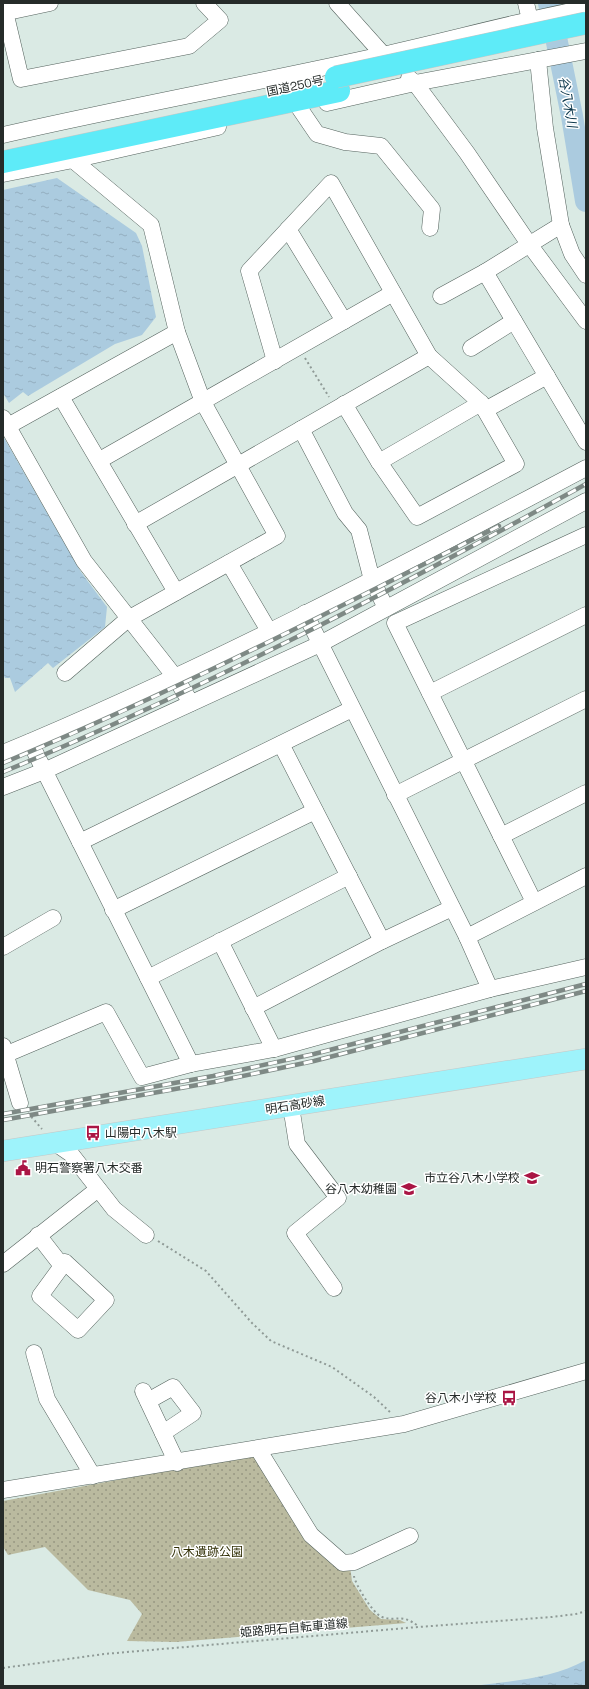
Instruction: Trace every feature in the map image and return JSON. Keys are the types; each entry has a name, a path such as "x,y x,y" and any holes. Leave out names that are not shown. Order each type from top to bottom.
{"highway":[{"name":"国道250号","path":"3,162 338,84 586,13"},
{"name":"国道250号","path":"3,147 586,38"}],"main road":[{"name":"明石高砂線","path":"3,1151 586,1059"}],"street":[{"path":"50,3 4,10 21,79 188,46 220,20 204,3"},
{"path":"337,3 382,55 415,83 467,153 529,244 586,321"},
{"path":"526,3 524,22 545,128 561,225 572,254 586,275"},
{"path":"3,135 382,55 524,22 586,13"},
{"path":"3,174 73,160 415,83 586,51"},
{"path":"300,109 317,134 345,142 381,146 432,210 430,228"},
{"path":"65,673 128,619 277,536 203,402 177,332 151,225 73,160"},
{"path":"275,361 249,271 331,183 429,356 483,406 516,464 417,517 340,406"},
{"path":"441,296 484,272 561,225"},
{"path":"288,229 344,321"},
{"path":"484,272 586,442"},
{"path":"100,460 393,293"},
{"path":"471,348 514,321"},
{"path":"177,332 61,397 5,422 84,561 175,677 191,703"},
{"path":"136,524 429,356"},
{"path":"379,462 483,406 546,376"},
{"path":"61,397 100,460 176,592"},
{"path":"301,429 345,513 359,530 372,580 386,608"},
{"path":"3,753 175,677 372,580 586,468"},
{"path":"3,787 44,771 320,644 586,501"},
{"path":"534,902 395,623 586,535"},
{"path":"229,563 269,631"},
{"path":"304,613 467,938 490,989"},
{"path":"430,693 586,616"},
{"path":"395,795 586,699"},
{"path":"80,842 352,709"},
{"path":"30,742 191,1064"},
{"path":"281,744 382,941"},
{"path":"501,836 586,793"},
{"path":"113,910 316,811"},
{"path":"148,978 349,876"},
{"path":"467,938 586,876"},
{"path":"253,1008 382,941 452,908"},
{"path":"3,947 53,918"},
{"path":"220,941 274,1049"},
{"path":"20,1103 5,1050 106,1012 142,1077 191,1064 274,1049 490,989 586,967"},
{"path":"291,1106 297,1144 338,1198 295,1233 334,1288"},
{"path":"55,1143 71,1154 114,1209 146,1235"},
{"path":"3,1264 98,1189"},
{"path":"38,1235 62,1266"},
{"path":"34,1353 47,1400 93,1476"},
{"path":"3,1490 177,1463 404,1424 586,1371"},
{"path":"163,1433 194,1413 174,1387 145,1396 177,1463"},
{"path":"258,1449 311,1534 343,1563 354,1562 410,1536"}],"path":[{"path":"298,347 340,406"},
{"path":"20,1103 55,1143"},
{"path":"146,1235 206,1271 252,1323 271,1340 332,1367 374,1397 404,1424"},
{"path":"354,1562 354,1577 373,1610 381,1617 408,1619 418,1627"},
{"name":"姫路明石自転車道線","path":"3,1668 111,1653 418,1627 552,1618 586,1611"}],"green space":[{"name":"八木遺跡公園","path":"257,1454 308,1538 350,1566 352,1581 370,1610 381,1619 400,1620 406,1623 176,1642 127,1641 142,1614 130,1600 88,1590 45,1547 8,1555 3,1547 3,1501"}],"water":[{"path":"57,178 136,233 142,246 156,317 142,335 115,344 28,396 23,392 9,403 3,393 3,190"},
{"path":"3,436 81,572 107,607 105,627 53,668 48,663 15,692 10,678 5,678 3,674"},
{"path":"586,1660 586,1686 473,1686 516,1681 545,1675"}],"waterway":[{"name":"谷八木川","path":"549,3 572,116 586,201"}],"railway":[{"path":"3,772 152,707 298,636 443,562 586,484"},
{"path":"3,763 191,679 315,619 499,526"},
{"path":"3,1114 213,1076 314,1054 586,984"},
{"path":"3,1120 214,1082 314,1061 586,991"}],"place":[{"name":"山陽中八木駅","path":"93,1133"},
{"name":"明石警察署八木交番","path":"23,1168"},
{"name":"市立谷八木小学校","path":"532,1178"},
{"name":"谷八木幼稚園","path":"409,1189"},
{"name":"谷八木小学校","path":"509,1398"}]}
